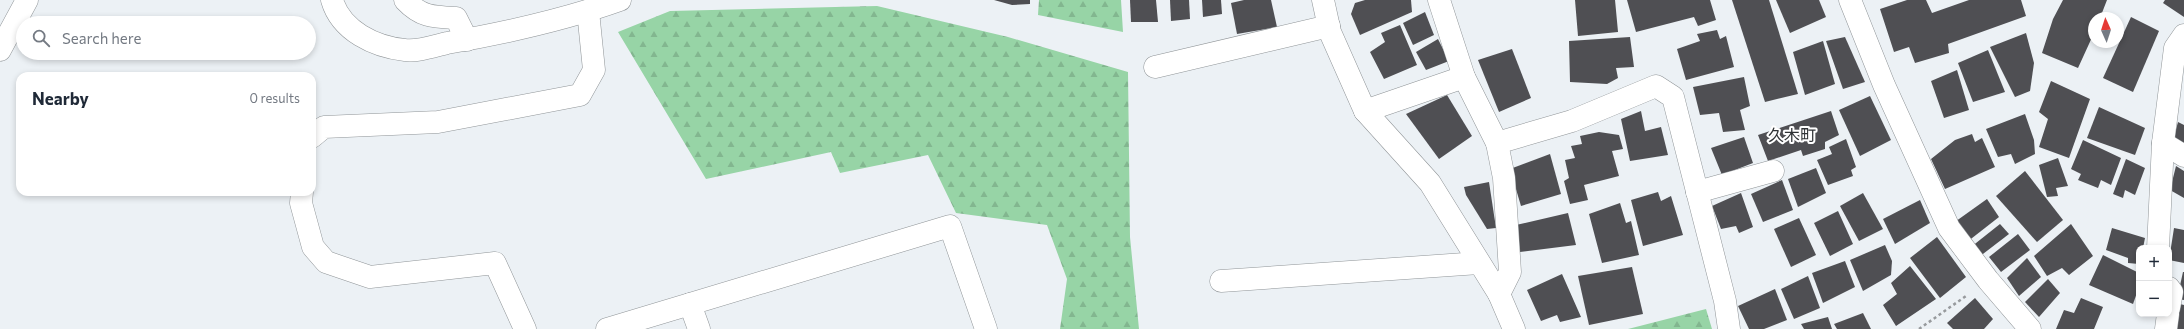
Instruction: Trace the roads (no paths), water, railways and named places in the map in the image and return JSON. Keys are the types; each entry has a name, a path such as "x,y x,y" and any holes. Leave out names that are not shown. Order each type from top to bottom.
{"street":[{"path":"18,16 27,0"},
{"path":"332,0 335,8 359,36 382,46 406,51 467,40 588,11 620,0"},
{"path":"405,0 414,9 431,17 456,18 467,40"},
{"path":"1323,0 1330,32 1365,111 1430,182 1499,294 1514,329"},
{"path":"1438,0 1464,77 1497,143 1504,178 1510,272 1499,294"},
{"path":"1850,0 1884,85 1949,228 1988,280 2030,329"},
{"path":"316,134 324,127 438,122 580,95 594,70 588,11"},
{"path":"0,50 16,20"},
{"path":"1155,67 1329,26"},
{"path":"2158,245 2163,143 2175,48 2184,35"},
{"path":"1365,111 1464,77"},
{"path":"1497,143 1572,122 1656,86 1673,97 1725,301 1729,329"},
{"path":"2163,143 2184,156"},
{"path":"1697,192 1773,171"},
{"path":"302,196 301,203 313,246 326,262 370,277 495,263 525,329"},
{"path":"607,329 950,226 986,329"},
{"path":"1221,281 1479,263"},
{"path":"690,304 699,329"},
{"path":"2166,329 2168,317"}],"district":[{"name":"久木町","path":"1792,135"}]}
